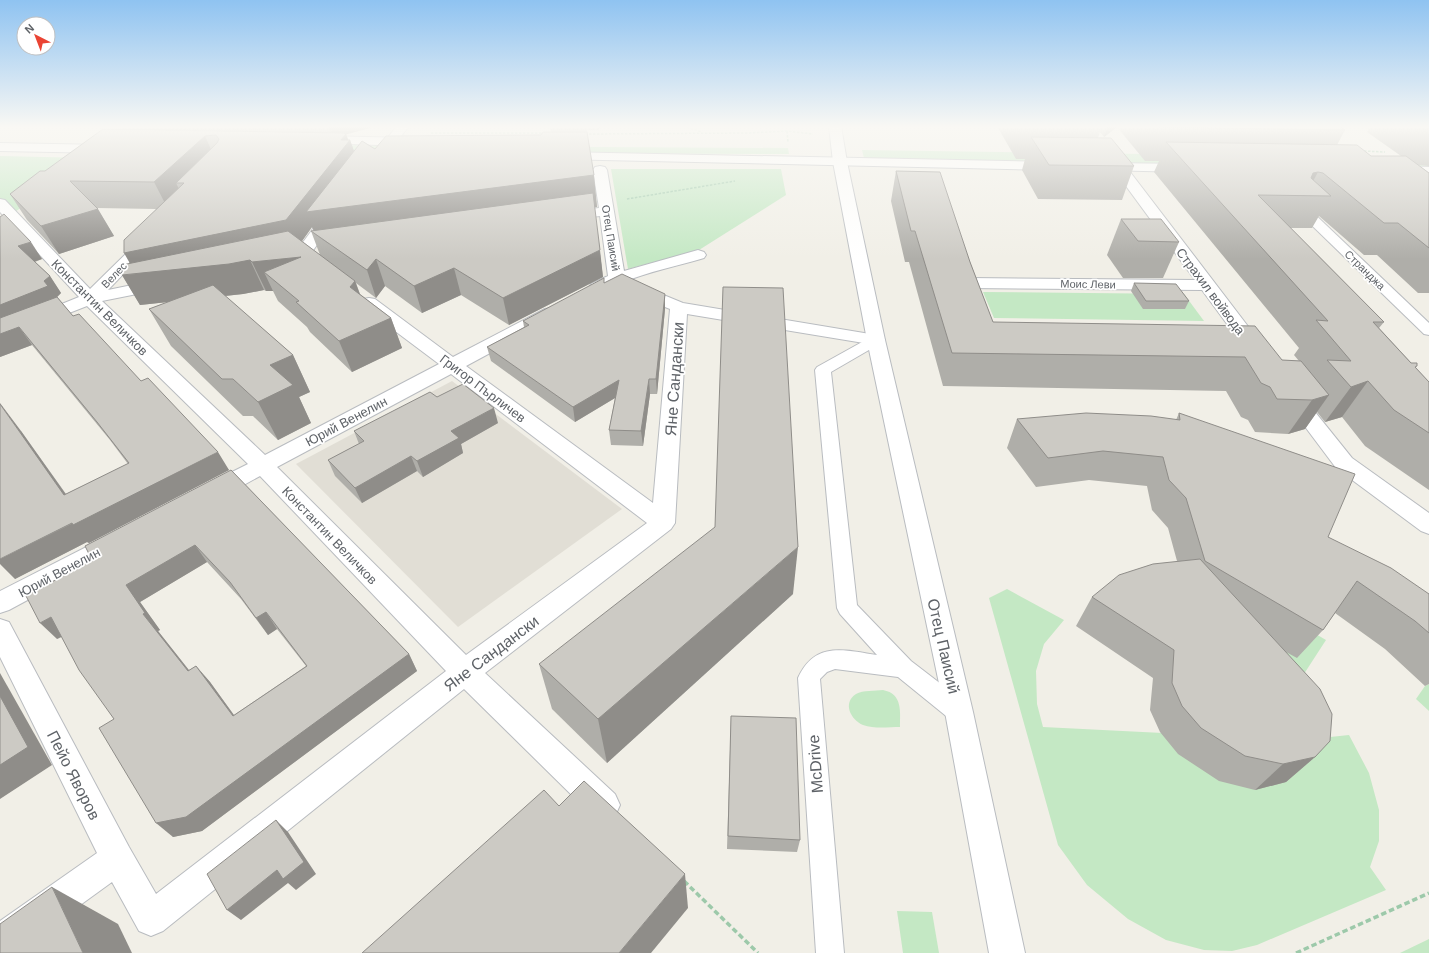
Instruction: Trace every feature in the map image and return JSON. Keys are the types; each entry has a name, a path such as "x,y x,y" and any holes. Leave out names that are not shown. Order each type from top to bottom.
{"street":[{"name":"Отец Паисий","path":"600,170 617,278 679,307 876,340"},
{"name":"Отец Паисий","path":"842,170 876,340 959,712 1007,953"},
{"name":"Страхил войвода","path":"1122,170 1266,364"},
{"path":"1404,170 1429,171"},
{"name":"Константин Величков","path":"0,203 90,299 262,465 465,672 626,825"},
{"path":"295,254 340,203"},
{"path":"11,215 24,206"},
{"path":"552,218 606,207"},
{"name":"Велес","path":"90,299 156,232"},
{"path":"295,254 326,250"},
{"path":"295,254 334,276"},
{"name":"Юрий Венелин","path":"198,499 617,278 698,255"},
{"path":"0,334 90,299 174,281"},
{"name":"Моис Леви","path":"968,283 1207,285"},
{"name":"Григор Пърличев","path":"352,290 663,523"},
{"name":"Яне Сандански","path":"151,919 465,672 663,523 679,307"},
{"path":"1281,382 1344,463 1429,525"},
{"name":"Юрий Венелин","path":"0,603 134,532"},
{"name":"Пейо Яворов","path":"0,630 117,859 151,919"},
{"path":"0,942 117,859"}],"lane":[{"name":"Странджа","path":"1301,208 1429,331"},
{"path":"876,340 823,370 847,608 903,668 959,712"},
{"name":"McDrive","path":"830,953 809,678 812,670 818,664 835,659 903,668"}],"path":[{"path":"606,207 738,180"},
{"path":"680,877 758,953"},
{"path":"1296,953 1429,893"}],"shaded area":[{"path":"452,381 622,509 458,627 296,464"}],"green space":[{"path":"0,170 71,170 11,215 0,203"},
{"path":"611,170 781,170 786,195 699,250 628,269"},
{"path":"983,292 1184,294 1204,321 994,318"},
{"path":"1007,589 1064,620 1044,644 1036,671 1037,704 1043,727 1302,740 1349,735 1369,773 1379,810 1379,841 1370,867 1386,890 1257,945 1232,951 1204,950 1166,940 1128,919 1087,885 1058,845 989,598"},
{"path":"1314,633 1326,640 1302,677 1268,641"},
{"path":"1429,684 1429,711 1416,699 1425,686"},
{"path":"883,690 894,695 899,704 900,727 877,727 859,723 850,711 849,706 852,698 856,694 866,691"},
{"path":"897,911 932,912 939,953 903,953"},
{"path":"1429,939 1429,953 1400,953"}],"building":[{"path":"167,170 154,182 70,181 98,209 41,226 10,194 40,171"},
{"path":"189,170 326,170 286,220 124,253 124,240 184,183 176,183"},
{"path":"339,170 593,170 594,175 306,212"},
{"path":"1192,170 1426,170 1429,173 1429,248 1398,223 1384,223 1323,173 1313,173 1311,178 1331,196 1258,195 1384,322 1373,322 1411,363 1417,363 1417,366 1415,367 1429,382 1429,433 1394,410 1368,381 1351,387 1327,360 1351,361 1316,320 1328,321"},
{"path":"896,171 940,172 970,262 993,322 1255,326 1282,360 1301,361 1329,395 1312,400 1277,399 1270,387 1261,383 1245,357 952,353 915,231 911,231"},
{"path":"593,193 600,250 503,298 454,268 414,286 376,259 367,270 311,231"},
{"path":"4,214 31,242 18,246 50,276 44,281 48,286 0,305 0,217"},
{"path":"1121,219 1161,219 1179,242 1138,241"},
{"path":"288,231 355,281 350,287 391,318 339,341 296,302 299,301 264,272 301,257 252,262 250,260 229,264 122,275 122,265"},
{"path":"622,274 665,294 656,379 649,379 641,431 609,430 619,380 573,407 487,347 529,325 523,321 604,278 604,283"},
{"path":"1134,283 1176,284 1189,301 1146,301"},
{"path":"213,285 293,355 270,365 293,385 258,402 233,379 222,379 149,309"},
{"path":"723,287 783,288 798,547 598,719 539,664 715,527"},
{"path":"57,297 73,316 79,314 141,381 148,378 218,452 73,525 72,523 0,559 0,404 64,495 129,463 19,327 0,334 0,318"},
{"path":"463,384 494,408 451,431 459,438 417,461 411,456 355,488 328,460 364,441 354,431 430,392 437,397"},
{"path":"1086,413 1151,416 1180,420 1179,413 1355,474 1328,537 1391,568 1429,594 1429,633 1415,621 1357,581 1323,630 1205,561 1186,498 1169,480 1163,457 1103,451 1048,458 1017,419"},
{"path":"231,470 409,654 186,817 156,823 99,728 114,719 79,670 51,617 40,623 26,596 92,560 85,546","holes":["195,545 230,582 256,618 266,612 307,666 233,716 196,666 188,671 143,614 145,613 126,585"]},
{"path":"1200,559 1320,689 1332,714 1330,741 1315,757 1283,764 1245,756 1201,728 1182,706 1172,683 1174,650 1092,597 1119,575 1153,564"},
{"path":"0,696 28,747 0,765"},
{"path":"731,716 796,718 800,840 728,836"},
{"path":"584,781 685,874 619,953 362,953 544,790 559,806"},
{"path":"276,820 304,862 283,879 277,870 227,910 207,874"},
{"path":"52,887 83,953 0,953 0,924"}]}
